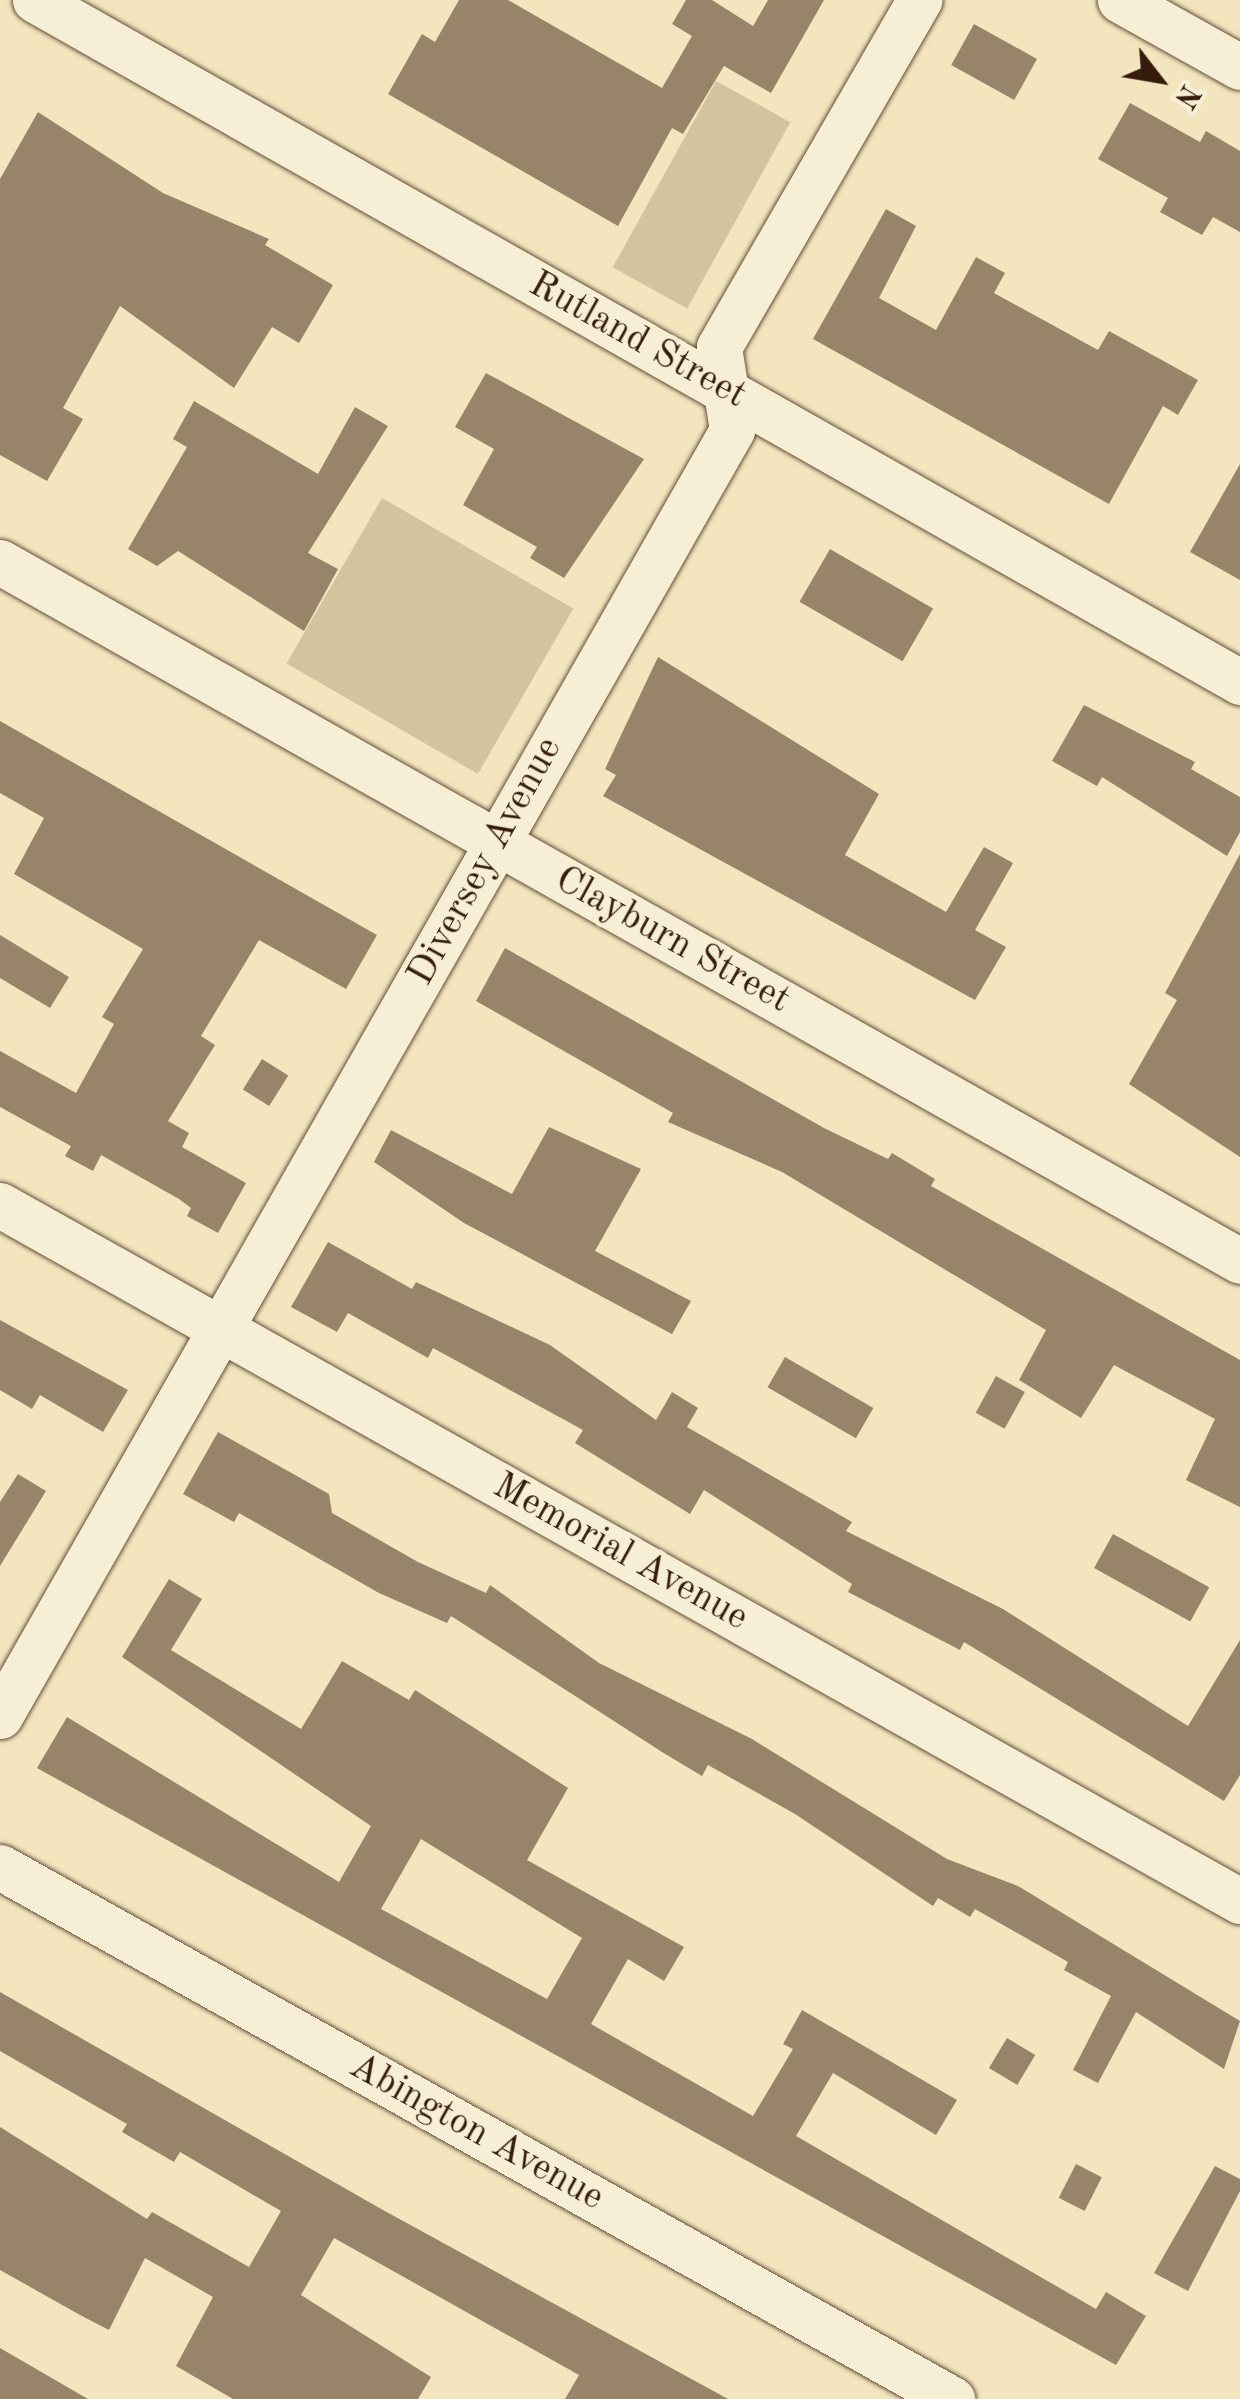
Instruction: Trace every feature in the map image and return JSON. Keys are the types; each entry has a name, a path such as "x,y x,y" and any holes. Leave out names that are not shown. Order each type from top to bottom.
{"street":[{"name":"Rutland Street","path":"35,0 1240,682"},
{"name":"Diversey Avenue","path":"0,1716 223,1331 732,430 718,347 919,0"},
{"path":"1120,0 1240,67"},
{"name":"Clayburn Street","path":"0,562 1240,1261"},
{"name":"Memorial Avenue","path":"0,1205 1240,1901"},
{"name":"Abington Avenue","path":"0,1867 952,2399"}],"shaded area":[{"path":"716,81 790,122 687,309 613,267"},
{"path":"382,498 573,608 478,774 287,663"}],"building":[{"path":"459,0 508,0 662,88 692,36 672,24 686,0 712,0 753,26 768,0 824,0 771,93 724,66 683,134 672,128 618,226 388,94 422,34 435,42"},
{"path":"974,24 1037,59 1014,100 951,65"},
{"path":"1130,103 1200,142 1206,131 1240,151 1240,232 1213,217 1202,235 1160,212 1168,198 1098,159"},
{"path":"38,112 163,193 269,239 265,245 333,285 299,343 272,327 234,388 120,306 63,408 83,419 47,481 0,455 0,179"},
{"path":"886,209 916,226 879,298 936,330 976,257 1005,273 994,293 1098,350 1109,331 1198,380 1178,415 1163,406 1109,504 813,339"},
{"path":"486,373 644,459 564,578 530,558 537,547 463,505 494,449 455,427"},
{"path":"194,401 318,474 355,407 388,426 308,553 338,569 304,631 178,551 157,566 128,549 187,447 173,439"},
{"path":"1240,464 1240,580 1190,552"},
{"path":"830,549 933,608 903,661 800,602"},
{"path":"658,657 879,794 845,855 946,912 984,847 1013,863 975,930 1006,947 975,1000 603,796 616,775 605,769"},
{"path":"1084,705 1195,762 1191,769 1240,797 1240,832 1227,856 1102,777 1097,786 1052,761"},
{"path":"0,721 377,935 346,989 259,940 201,1036 215,1045 168,1121 189,1133 182,1147 246,1183 218,1233 187,1216 191,1208 179,1199 101,1155 93,1171 65,1156 71,1146 0,1107 0,1051 76,1093 114,1024 102,1017 143,949 14,874 44,818 0,793"},
{"path":"1240,854 1240,1157 1129,1084 1177,1000 1165,993"},
{"path":"0,935 69,977 50,1008 0,978"},
{"path":"505,948 824,1128 888,1159 892,1153 935,1179 931,1186 1240,1360 1240,1507 1186,1480 1215,1419 1114,1365 1081,1418 1019,1380 1046,1330 782,1172 668,1122 673,1113 476,1001"},
{"path":"262,1059 288,1075 269,1106 243,1090"},
{"path":"549,1127 641,1169 595,1251 691,1301 672,1334 464,1223 374,1162 391,1130 512,1194"},
{"path":"328,1242 412,1289 416,1282 550,1345 656,1420 672,1392 698,1408 687,1427 852,1522 846,1531 1003,1609 1188,1726 1240,1640 1240,1775 1224,1801 964,1642 960,1650 848,1592 852,1584 704,1490 690,1514 575,1443 583,1430 433,1348 428,1358 348,1313 337,1332 291,1307"},
{"path":"0,1320 128,1390 103,1432 40,1395 32,1409 0,1390"},
{"path":"785,1357 873,1408 856,1438 768,1387"},
{"path":"996,1376 1025,1392 1005,1429 976,1413"},
{"path":"218,1432 329,1494 332,1513 418,1562 486,1593 490,1585 599,1663 752,1739 947,1859 1018,1886 1240,2021 1224,2069 1136,2012 1098,2083 1073,2070 1111,1996 1064,1970 1068,1962 975,1909 970,1917 938,1898 933,1906 795,1814 708,1765 702,1776 662,1752 451,1616 447,1623 379,1593 239,1513 234,1522 183,1494"},
{"path":"18,1474 46,1491 0,1566 0,1502"},
{"path":"1113,1534 1209,1587 1190,1621 1094,1568"},
{"path":"169,1579 202,1599 171,1650 301,1729 342,1661 409,1700 415,1690 568,1788 527,1860 684,1947 664,1981 628,1959 591,2024 753,2116 793,2049 783,2044 802,2010 957,2100 936,2135 833,2073 796,2136 1096,2309 1106,2292 1146,2316 1116,2365 37,1768 67,1717 339,1882 371,1826 122,1657","holes":["421,1839 582,1938 547,1999 381,1909"]},
{"path":"0,1992 383,2210 728,2399 565,2399 579,2375 334,2238 301,2295 431,2377 418,2399 233,2399 176,2366 213,2297 145,2258 109,2330 80,2315 0,2270 0,2127 147,2219 152,2212 249,2267 281,2211 180,2152 174,2162 122,2132 127,2124 0,2051"},
{"path":"1007,2038 1035,2055 1017,2085 989,2068"},
{"path":"1076,2164 1102,2177 1085,2211 1059,2198"},
{"path":"1215,2166 1240,2179 1240,2191 1188,2291 1154,2273"},
{"path":"0,2348 88,2399 0,2399"}]}
